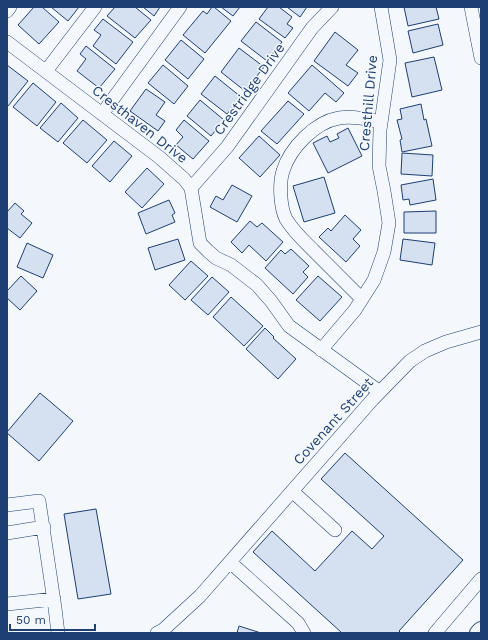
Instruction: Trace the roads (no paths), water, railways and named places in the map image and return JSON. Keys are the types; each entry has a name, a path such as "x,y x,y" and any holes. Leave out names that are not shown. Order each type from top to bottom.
{"main road":[{"path":"478,633 481,630"}],"street":[{"path":"7,11 10,7"},
{"path":"46,71 95,7"},
{"path":"102,114 180,7"},
{"name":"Crestridge Drive","path":"191,188 227,147 312,28 332,7"},
{"name":"Cresthill Drive","path":"321,350 355,310 374,280 384,252 389,223 379,166 380,130 390,60 381,7"},
{"path":"471,7 481,58"},
{"name":"Cresthaven Drive","path":"7,42 159,157 184,179 191,188"},
{"path":"362,299 297,234 286,219 282,207 281,192 283,171 291,154 300,142 309,133 323,124 338,118 355,117 381,122"},
{"path":"191,188 200,242 208,251 216,258 232,265 257,285 289,326 380,392"},
{"name":"Covenant Street","path":"157,633 163,630 200,596 380,392 410,361 425,351 446,342 481,332"},
{"path":"292,491 335,530"},
{"path":"7,505 39,500 54,599 58,633 55,633"},
{"path":"7,533 44,527"},
{"path":"230,562 298,630"},
{"path":"435,633 481,579"},
{"path":"7,604 54,599"}]}
